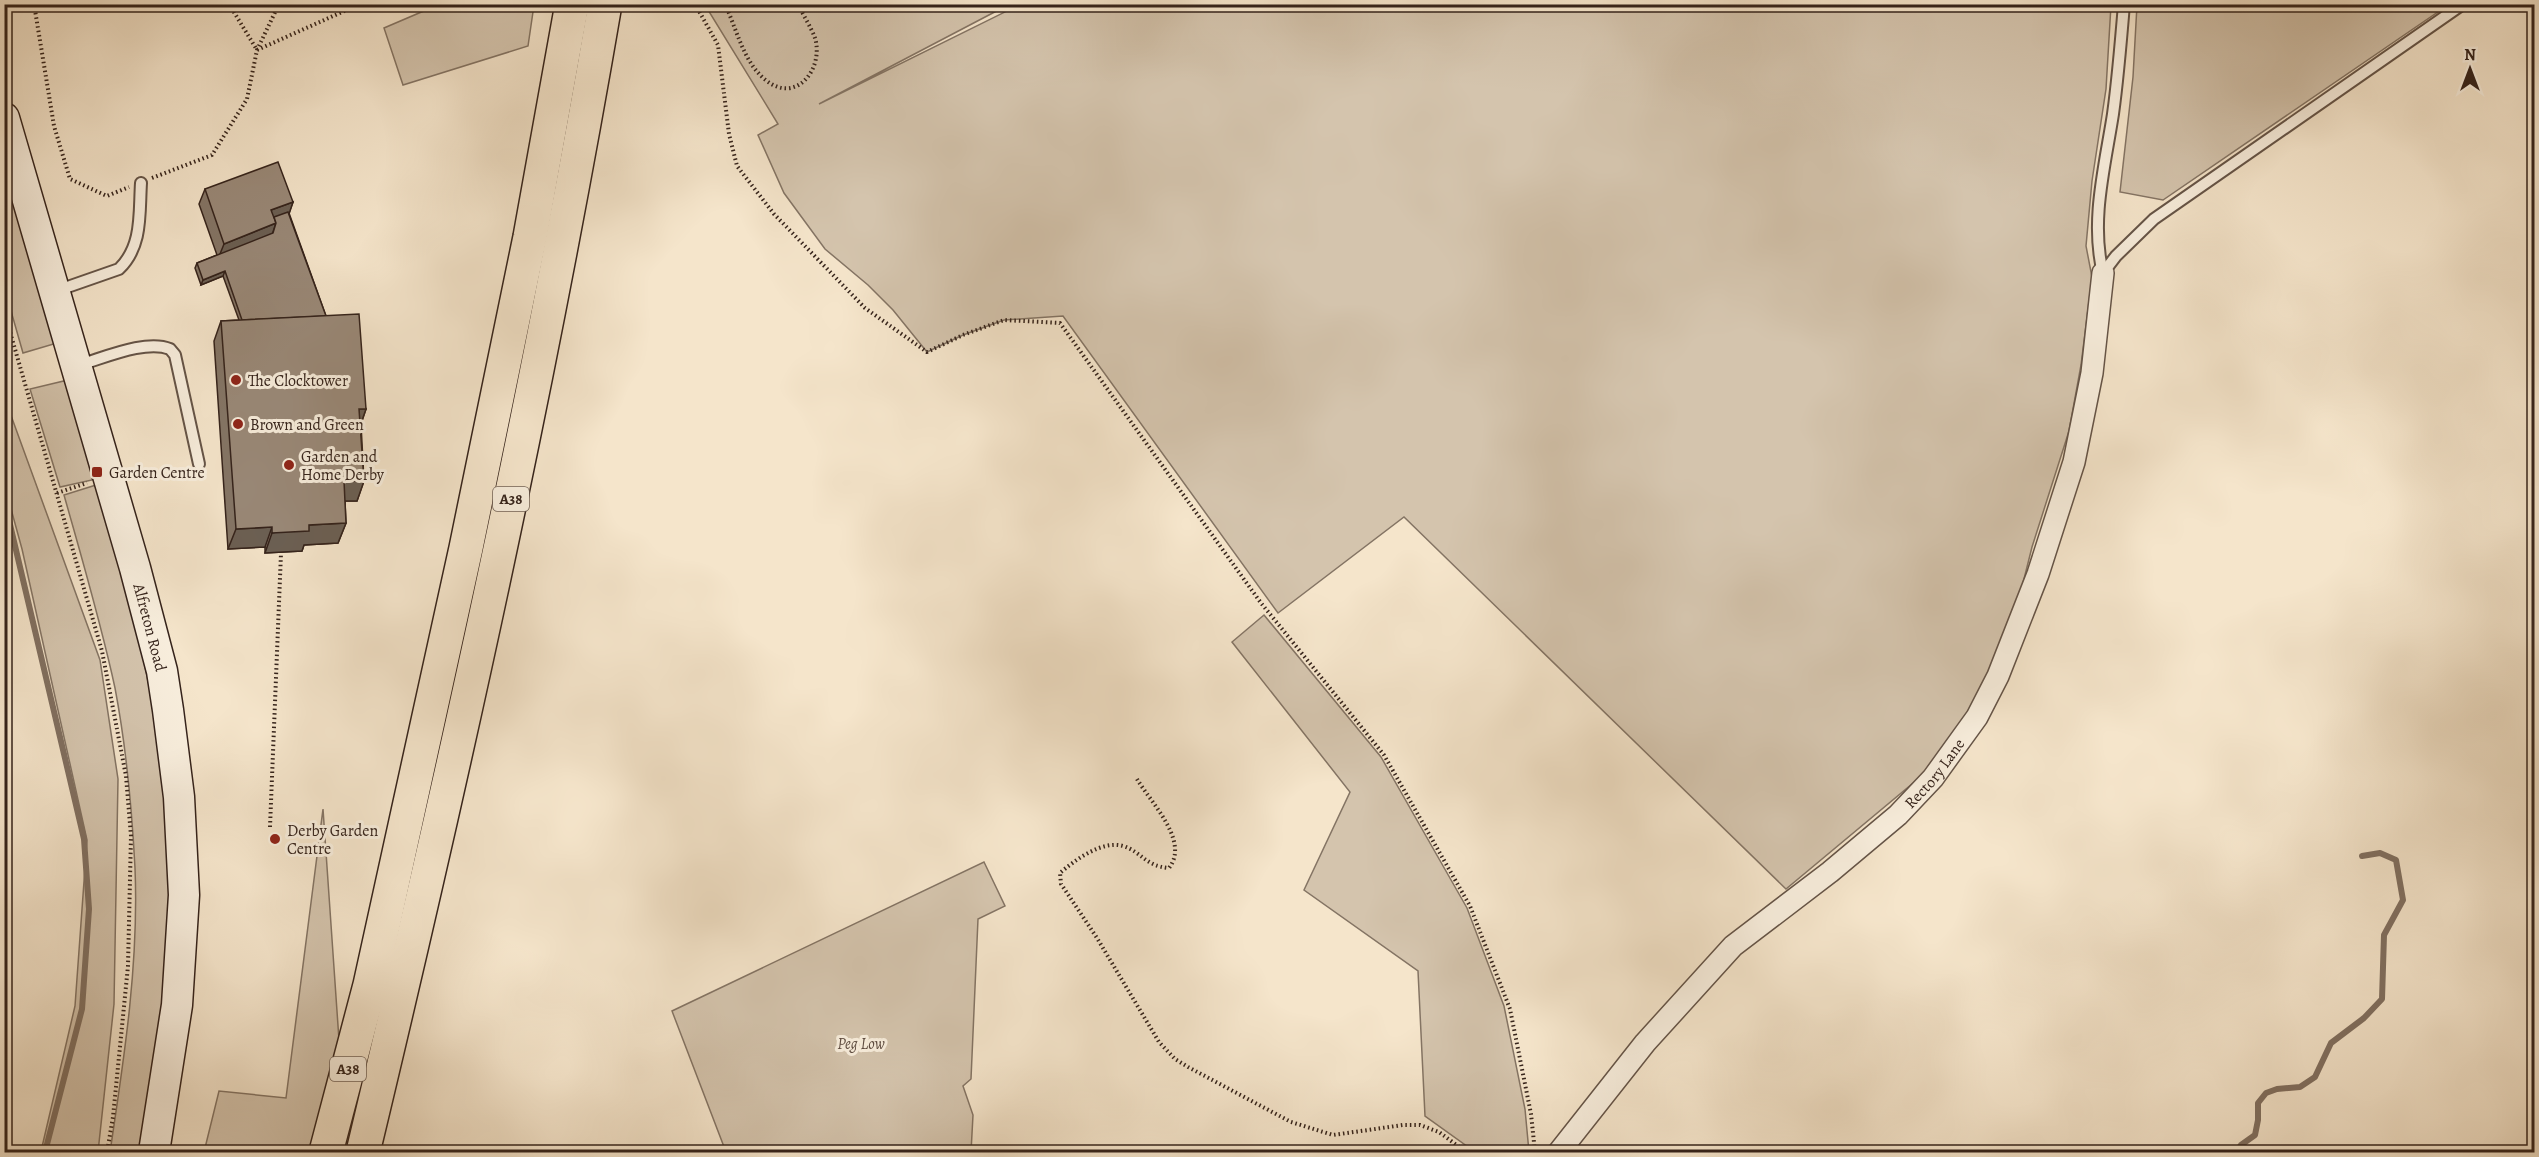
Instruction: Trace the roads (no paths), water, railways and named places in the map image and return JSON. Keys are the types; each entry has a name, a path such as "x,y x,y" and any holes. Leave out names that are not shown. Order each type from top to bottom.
{"highway":[{"name":"A38","path":"326,1152 370,985 466,548 530,237 572,4"},
{"name":"A38","path":"363,1152 402,992 498,562 561,253 605,4"}],"main road":[{"name":"Alfreton Road","path":"4,118 162,671 179,797 184,895 177,1005 154,1152"}],"street":[{"name":"Rectory Lane","path":"1559,1152 1645,1043 1732,945 1830,872 1898,815 1933,778 1977,717 2017,630 2061,506 2074,462 2088,393 2103,273"}],"lane":[{"path":"2103,273 2096,248 2124,4"},
{"path":"2103,273 2116,256 2154,219 2463,4"},
{"path":"54,292 119,269 126,262 135,248 138,234 141,183"},
{"path":"76,366 153,345 170,349 175,355 199,464"}],"waterway":[{"path":"4,499 84,839 89,909 82,1009 45,1152"},
{"path":"2236,1152 2241,1145 2255,1135 2258,1103 2266,1093 2277,1089 2300,1087 2315,1077 2331,1043 2364,1018 2382,999 2384,935 2403,900 2396,860 2380,853 2362,856"}],"place":[{"name":"The Clocktower","path":"236,380"},
{"name":"Brown and Green","path":"238,424"},
{"name":"Garden and Home Derby","path":"289,465"},
{"name":"Garden Centre","path":"97,472"},
{"name":"Derby Garden Centre","path":"275,839"}],"park label":[{"name":"Peg Low","path":"861,1043"}]}
